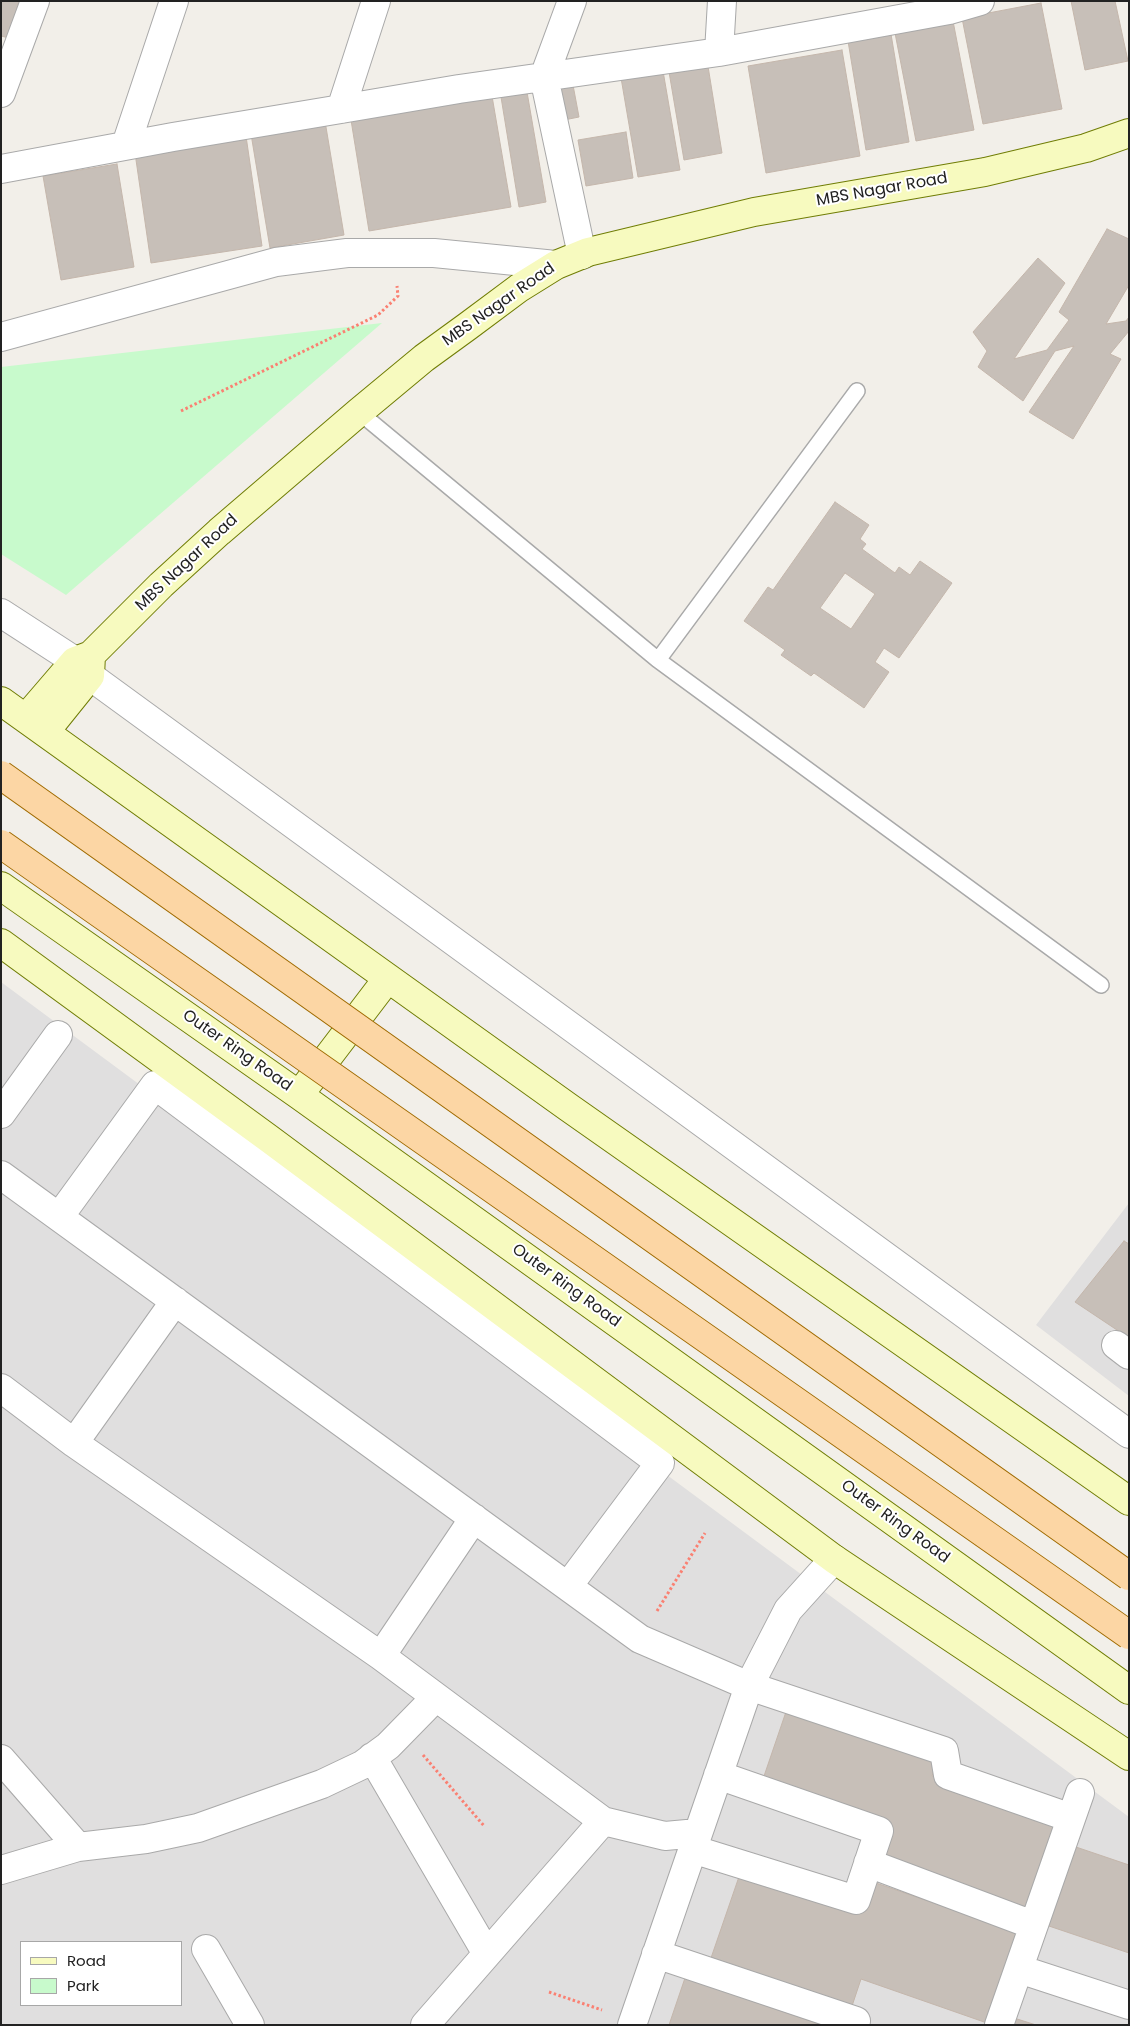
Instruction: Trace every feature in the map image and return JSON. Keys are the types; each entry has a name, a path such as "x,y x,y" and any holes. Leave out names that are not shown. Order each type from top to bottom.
{"main road":[{"path":"1,775 1129,1576"},
{"path":"1,844 1129,1635"}],"street":[{"path":"1,93 36,1"},
{"path":"126,145 174,1"},
{"path":"341,109 376,1"},
{"path":"572,1 544,77 582,255"},
{"path":"719,52 722,1"},
{"path":"1,169 126,145 341,109 719,52 949,10 980,1"},
{"name":"MBS Nagar Road","path":"36,725 85,664 162,585 219,532 424,358 519,288 556,265 582,255 754,212 985,172 1086,148 1129,133"},
{"path":"1,337 276,262 347,252 434,253 556,265"},
{"path":"1,613 85,664 1129,1434"},
{"path":"1,701 388,978 1129,1501"},
{"name":"Outer Ring Road","path":"1,886 299,1095 1129,1690"},
{"path":"1,943 284,1150 834,1559 1129,1756"},
{"path":"299,1095 388,978"},
{"path":"1,1114 58,1035"},
{"path":"59,1217 155,1085 660,1463 568,1586"},
{"path":"1,1175 640,1639 749,1686 944,1751 948,1776 1075,1806 999,2025"},
{"path":"74,1443 175,1301"},
{"path":"1,1388 74,1443 381,1656 603,1821 695,1841 856,1900 879,1831 718,1775"},
{"path":"381,1656 474,1518"},
{"path":"633,2023 749,1686 788,1610 834,1559"},
{"path":"1,1870 78,1848 146,1839 198,1828 322,1784 372,1757 388,1746 436,1697"},
{"path":"372,1757 487,1954"},
{"path":"1,1759 78,1848"},
{"path":"425,2025 603,1821"},
{"path":"868,1863 1034,1925"},
{"path":"206,1949 250,2025"},
{"path":"656,1954 856,2021"},
{"path":"1019,1969 1129,2005"}],"lane":[{"path":"658,660 857,391"},
{"path":"359,412 658,660 1102,985"}],"path":[{"path":"182,411 378,315 398,296 393,253"},
{"path":"640,1639 705,1533"},
{"path":"403,1731 485,1827"},
{"path":"549,1992 633,2023"}],"shaded area":[{"path":"1,982 1129,1817 1129,2025 1,2025"},
{"path":"1129,1203 1129,1396 1036,1325"}],"green space":[{"path":"382,323 66,595 1,554 1,367"}],"building":[{"path":"1,1 19,1 9,38 1,36"},
{"path":"1071,1 1115,1 1128,61 1085,70"},
{"path":"1041,3 1062,109 983,124 962,18"},
{"path":"953,21 974,130 916,141 895,33"},
{"path":"891,34 909,142 866,150 848,41"},
{"path":"842,50 860,156 766,173 748,66"},
{"path":"707,60 722,153 684,160 668,66"},
{"path":"662,65 680,170 638,177 620,72"},
{"path":"573,85 579,117 559,121 553,88"},
{"path":"527,92 546,202 519,207 501,97"},
{"path":"492,96 511,207 369,231 351,120"},
{"path":"325,121 344,235 270,248 251,134"},
{"path":"626,132 633,178 586,186 578,140"},
{"path":"246,136 262,246 151,263 135,153"},
{"path":"117,164 134,267 61,280 43,176"},
{"path":"1107,229 1129,239 1129,285 1106,324 1126,321 1129,317 1129,331 1110,354 1121,359 1073,439 1029,412 1074,346 1055,351 1023,401 978,367 987,351 973,332 1038,258 1065,283 1014,359 1047,350 1069,320 1059,312"},
{"path":"835,502 869,525 860,539 866,544 862,549 895,573 899,567 910,575 920,561 952,583 899,658 884,648 875,662 889,672 864,708 814,673 811,676 781,655 785,650 744,621 768,587 773,590","holes":["845,573 875,594 851,629 820,608"]},
{"path":"1124,1241 1129,1244 1129,1338 1075,1302"},
{"path":"789,1703 939,1755 932,1776 1059,1819 1028,1908 877,1856 887,1825 762,1782"},
{"path":"1070,1845 1129,1865 1129,1953 1043,1924"},
{"path":"742,1868 863,1909 873,1882 1018,1932 987,2023 861,1979 852,2006 711,1958"},
{"path":"685,1978 822,2025 669,2025"},
{"path":"1014,2018 1036,2025 1012,2025"}]}
